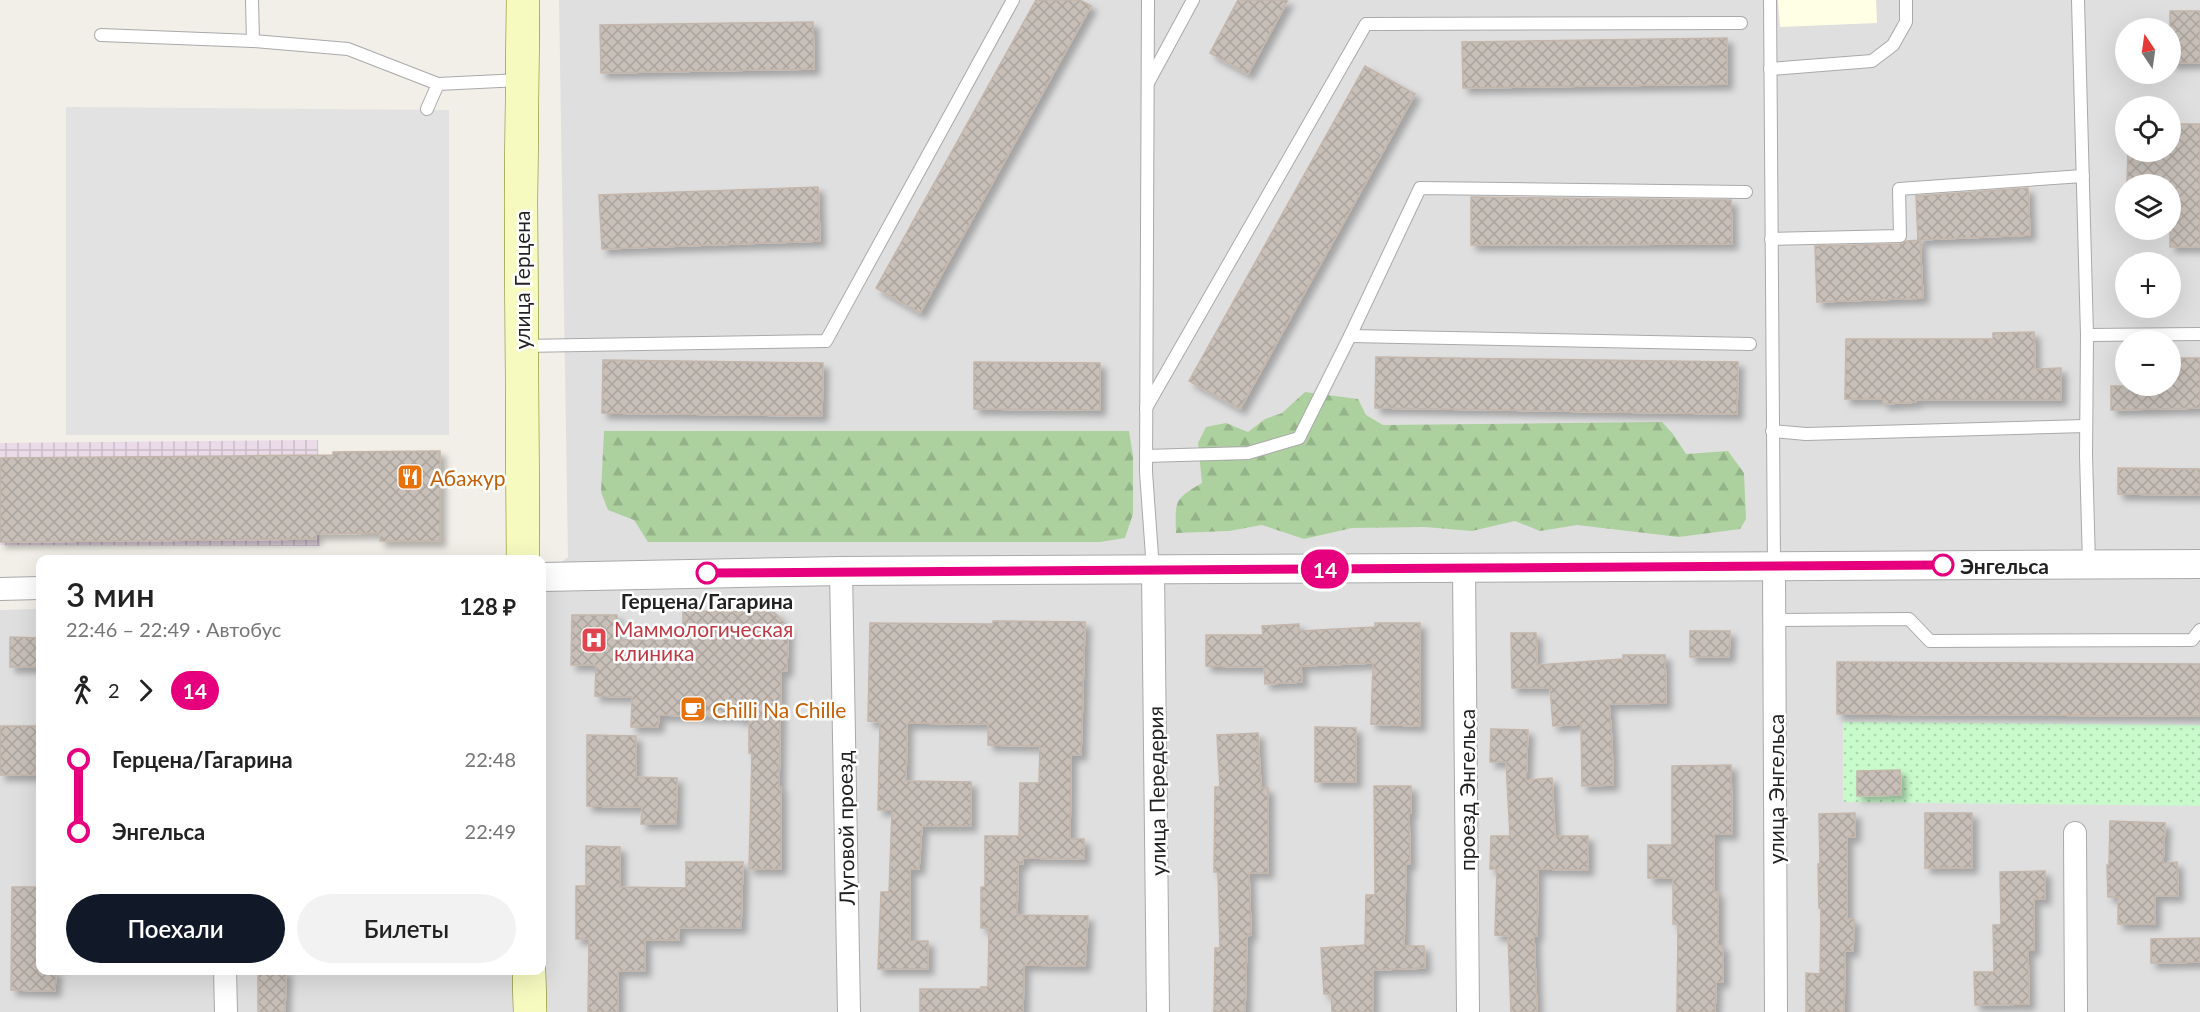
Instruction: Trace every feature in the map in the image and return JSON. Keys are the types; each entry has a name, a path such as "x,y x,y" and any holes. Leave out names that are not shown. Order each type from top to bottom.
{"main road":[{"name":"улица Герцена","path":"523,0 521,346 523,555"},
{"path":"529,975 530,1012"}],"street":[{"path":"546,577 841,572 2200,564"},
{"name":"улица Энгельса","path":"1774,566 1776,1012"},
{"name":"проезд Энгельса","path":"1464,568 1468,1012"},
{"name":"улица Передерия","path":"1153,570 1158,1012"},
{"name":"Луговой проезд","path":"841,572 849,1012"},
{"path":"0,589 36,588"},
{"path":"2075,833 2076,1012"},
{"path":"225,975 226,1012"}],"lane":[{"path":"252,0 253,41"},
{"path":"521,346 826,341 1013,0"},
{"path":"1148,0 1146,456 1153,570"},
{"path":"1148,84 1193,0"},
{"path":"1770,0 1774,566"},
{"path":"1770,69 1872,61 1893,45 1906,22 1906,0"},
{"path":"2078,0 2087,335 2089,564"},
{"path":"1146,408 1366,24 1741,23"},
{"path":"101,35 253,41 348,49 438,84 523,80"},
{"path":"427,109 438,84"},
{"path":"1771,239 1900,236 1899,189 2083,176"},
{"path":"1146,456 1248,453 1299,438 1420,188 1746,192"},
{"path":"2087,335 2200,334"},
{"path":"1350,336 1750,344"},
{"path":"1772,431 1806,434 2086,426"},
{"path":"1774,620 1909,619 1930,641 2192,640 2200,630"}],"shaded area":[{"path":"559,0 2200,0 2200,1012 0,1012 0,610 36,609 36,975 546,975 546,574 568,557"},
{"path":"1778,0 1876,0 1877,23 1780,27"},
{"path":"66,107 449,110 449,435 66,435"},
{"path":"318,440 320,546 0,545 0,443"}],"green space":[{"path":"1305,392 1358,399 1366,415 1383,425 1662,422 1686,454 1728,451 1744,473 1746,519 1740,529 1679,537 1577,525 1540,531 1515,521 1472,531 1425,527 1352,528 1304,539 1262,525 1229,531 1176,533 1178,502 1186,493 1202,483 1198,443 1206,427 1226,423 1248,432 1265,419 1282,413"},
{"path":"604,431 1129,431 1133,456 1133,514 1125,538 1100,542 648,542 634,520 608,510 601,492"},
{"path":"1843,722 2200,725 2200,806 1843,802"}],"building":[{"path":"1036,0 1080,0 1091,6 920,313 876,288"},
{"path":"1238,0 1288,0 1248,74 1210,53"},
{"path":"2170,11 2200,11 2200,63 2181,63 2181,18 2170,18"},
{"path":"813,22 814,69 601,73 600,25"},
{"path":"1727,38 1727,84 1463,88 1462,42"},
{"path":"1365,66 1415,94 1240,409 1189,381"},
{"path":"2181,124 2200,124 2200,247 2170,247 2170,240 2181,240 2181,174 2127,174 2128,162 2181,162"},
{"path":"818,187 820,241 602,249 599,195"},
{"path":"2028,188 2030,235 1918,240 1916,196"},
{"path":"1471,197 1731,200 1732,244 1471,245"},
{"path":"1920,240 1923,298 1817,302 1815,246 1900,244"},
{"path":"2034,332 2035,369 2061,368 2061,400 1915,400 1916,402 1883,404 1883,399 1845,399 1846,339 1993,339 1993,333"},
{"path":"1376,357 1738,362 1737,414 1375,408"},
{"path":"2181,358 2200,358 2200,408 2111,410 2111,386 2115,386 2115,396 2181,396"},
{"path":"603,360 823,363 822,416 602,413"},
{"path":"974,362 1100,363 1100,410 974,409"},
{"path":"440,451 440,541 380,541 380,533 316,534 316,539 0,542 0,458 333,455 333,452"},
{"path":"2118,468 2200,469 2200,495 2118,494"},
{"path":"683,611 774,612 788,627 787,671 781,671 779,787 781,787 781,869 749,869 752,753 749,753 749,719 659,715 658,727 631,727 632,697 595,696 596,665 571,665 572,615 617,615 617,640 683,639"},
{"path":"993,621 1085,622 1081,755 1071,755 1070,839 1084,839 1084,859 1023,858 1023,864 1018,864 1017,915 1088,916 1085,966 1024,965 1023,1012 920,1012 920,989 988,987 989,928 981,928 981,887 985,887 985,836 1019,836 1020,783 1039,783 1040,746 988,745 988,724 907,723 906,781 971,782 971,826 922,826 919,869 910,869 910,941 928,941 928,969 878,969 881,892 889,892 892,810 878,810 880,722 868,721 870,623 993,624"},
{"path":"1375,623 1420,623 1420,726 1371,724 1373,663 1301,666 1302,682 1265,684 1264,667 1206,666 1206,635 1263,635 1262,626 1299,624 1299,631 1375,627"},
{"path":"1690,631 1730,631 1729,657 1690,657"},
{"path":"1511,633 1536,633 1537,665 1623,659 1623,655 1665,655 1666,703 1609,704 1613,785 1582,786 1581,724 1553,726 1550,688 1512,688"},
{"path":"10,637 36,638 36,667 10,667"},
{"path":"1837,662 2200,664 2200,716 1837,714"},
{"path":"0,726 36,726 36,775 0,775"},
{"path":"1315,727 1356,728 1356,782 1315,782"},
{"path":"1491,729 1528,730 1526,780 1552,778 1555,836 1588,836 1588,870 1538,869 1537,936 1534,936 1537,1012 1511,1012 1508,936 1495,935 1497,869 1490,869 1491,836 1510,836 1506,762 1490,762"},
{"path":"1258,733 1261,788 1268,788 1268,873 1249,873 1251,935 1247,936 1245,1012 1214,1012 1215,948 1220,948 1218,872 1214,872 1215,787 1220,787 1217,735"},
{"path":"587,735 636,736 636,777 677,778 676,824 641,824 642,807 587,806"},
{"path":"1731,765 1732,834 1714,834 1714,892 1718,892 1718,946 1723,946 1723,982 1716,982 1715,1012 1677,1012 1678,924 1673,924 1673,878 1648,878 1648,845 1672,845 1672,766"},
{"path":"1900,770 1901,795 1857,796 1857,771"},
{"path":"1374,786 1411,786 1410,864 1406,864 1404,946 1424,946 1425,968 1373,970 1373,1012 1332,1012 1331,994 1324,994 1321,948 1365,945 1366,895 1375,895"},
{"path":"1855,813 1855,837 1847,837 1847,919 1854,919 1853,951 1845,951 1844,1012 1806,1012 1806,973 1820,974 1819,814"},
{"path":"1925,813 1972,813 1972,868 1925,868"},
{"path":"2110,821 2165,823 2163,863 2177,862 2178,896 2155,896 2155,924 2118,924 2118,897 2108,897 2107,865 2109,865"},
{"path":"586,846 620,847 620,887 686,888 686,862 743,862 741,928 679,928 679,940 645,940 645,971 618,971 618,1012 588,1012 589,939 576,939 576,886 586,886"},
{"path":"2045,871 2045,899 2034,899 2034,950 2028,950 2029,1004 1975,1005 1974,972 1994,972 1993,925 2001,925 2000,872"},
{"path":"12,887 36,887 36,975 56,975 55,991 11,990"},
{"path":"2200,938 2200,962 2151,963 2151,939"},
{"path":"258,975 286,975 285,1012 258,1012"}],"bus line":[{"name":"14","path":"707,573 1943,565"}],"place":[{"name":"Абажур","path":"410,477"},
{"name":"Энгельса","path":"1943,565"},
{"name":"Герцена/Гагарина","path":"707,573"},
{"name":"Маммологическая клиника","path":"594,640"},
{"name":"Chilli Na Chille","path":"693,709"}]}
